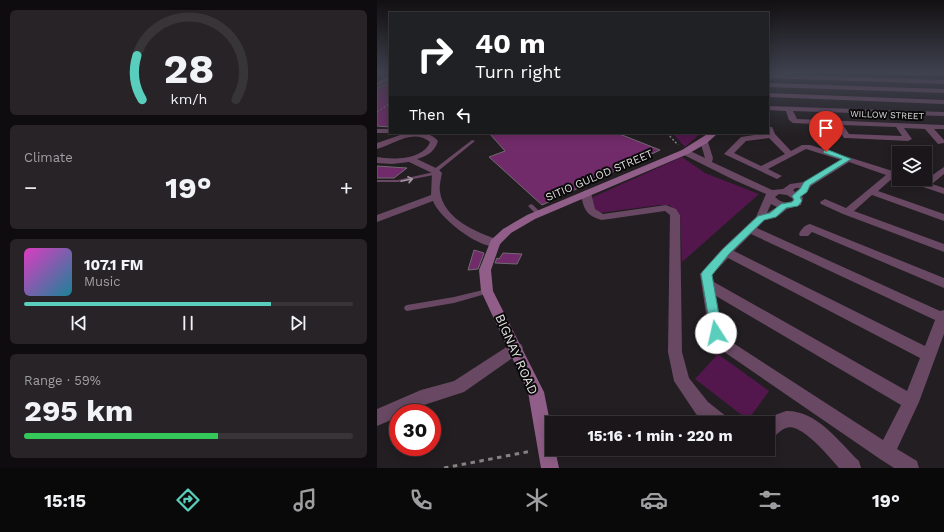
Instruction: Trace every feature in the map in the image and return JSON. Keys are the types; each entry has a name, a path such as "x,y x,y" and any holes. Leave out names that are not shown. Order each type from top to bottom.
{"main road":[{"name":"SITIO GULOD STREET","path":"495,243 507,231 539,214 685,152 713,134"},
{"name":"BIGNAY ROAD","path":"495,243 485,270 487,291 516,348 536,392 545,438"},
{"name":"BIGNAY ROAD","path":"548,456 550,468"}],"street":[{"path":"927,94 944,113"},
{"path":"769,95 944,102"},
{"path":"769,108 944,113"},
{"name":"WILLOW STREET","path":"789,109 793,120 795,121 944,127"},
{"path":"838,123 847,136 908,139 898,125"},
{"path":"927,126 941,142"},
{"path":"377,131 389,133"},
{"path":"770,131 791,154"},
{"path":"377,147 395,134 426,136 434,141 431,149 410,159 392,162 377,160"},
{"path":"760,134 744,139 728,154 777,176"},
{"path":"704,141 709,158 708,162"},
{"path":"761,169 805,147 810,147 892,174"},
{"path":"685,152 699,160 708,162 771,195 775,203 783,206 795,204 798,201 796,196 780,190 771,195 763,210 761,218"},
{"path":"410,159 436,172 436,196 444,212 460,225 480,237 495,243"},
{"path":"786,191 793,186 807,184 848,159"},
{"path":"932,179 944,170"},
{"path":"847,212 892,178"},
{"path":"796,196 804,190 807,184"},
{"path":"928,186 944,191"},
{"path":"872,192 944,218"},
{"path":"586,193 589,208 594,215 602,216 666,208 672,211 675,215 675,352 682,381 702,408 712,416"},
{"path":"377,218 436,196"},
{"path":"825,202 847,212 944,248"},
{"path":"783,206 773,215 761,218 706,274 716,333 722,343 910,468"},
{"path":"810,226 944,283"},
{"path":"749,229 943,316 911,402 886,453"},
{"path":"726,252 929,355"},
{"path":"708,285 911,402"},
{"path":"377,418 421,398 458,387 516,348"},
{"path":"775,426 786,419 798,419 811,427 852,468"}],"lane":[{"path":"377,181 398,181 436,172 473,141"},
{"path":"531,206 539,214"},
{"path":"407,308 454,300 487,291"}],"path":[{"path":"377,112 389,104"},
{"path":"668,134 685,152"},
{"path":"444,468 545,448"}],"shaded area":[{"path":"673,134 700,134 685,147"},
{"path":"682,157 705,173 759,194 682,262 680,214 669,205 599,213 595,210 591,198"},
{"path":"718,354 769,391 751,416 743,416 695,379"}],"building":[{"path":"377,94 389,94 389,127 377,126"},
{"path":"490,134 620,134 660,150 542,205 489,157 505,151"},
{"path":"377,166 407,168 394,178 377,178"},
{"path":"474,250 484,253 478,269 468,270"},
{"path":"503,253 522,254 517,264 495,263 497,258 499,259"}],"route":[{"path":"716,333 706,274 761,218 773,215 783,206 791,206 797,203 798,201 796,196 804,190 807,184 848,159 826,152"}]}
